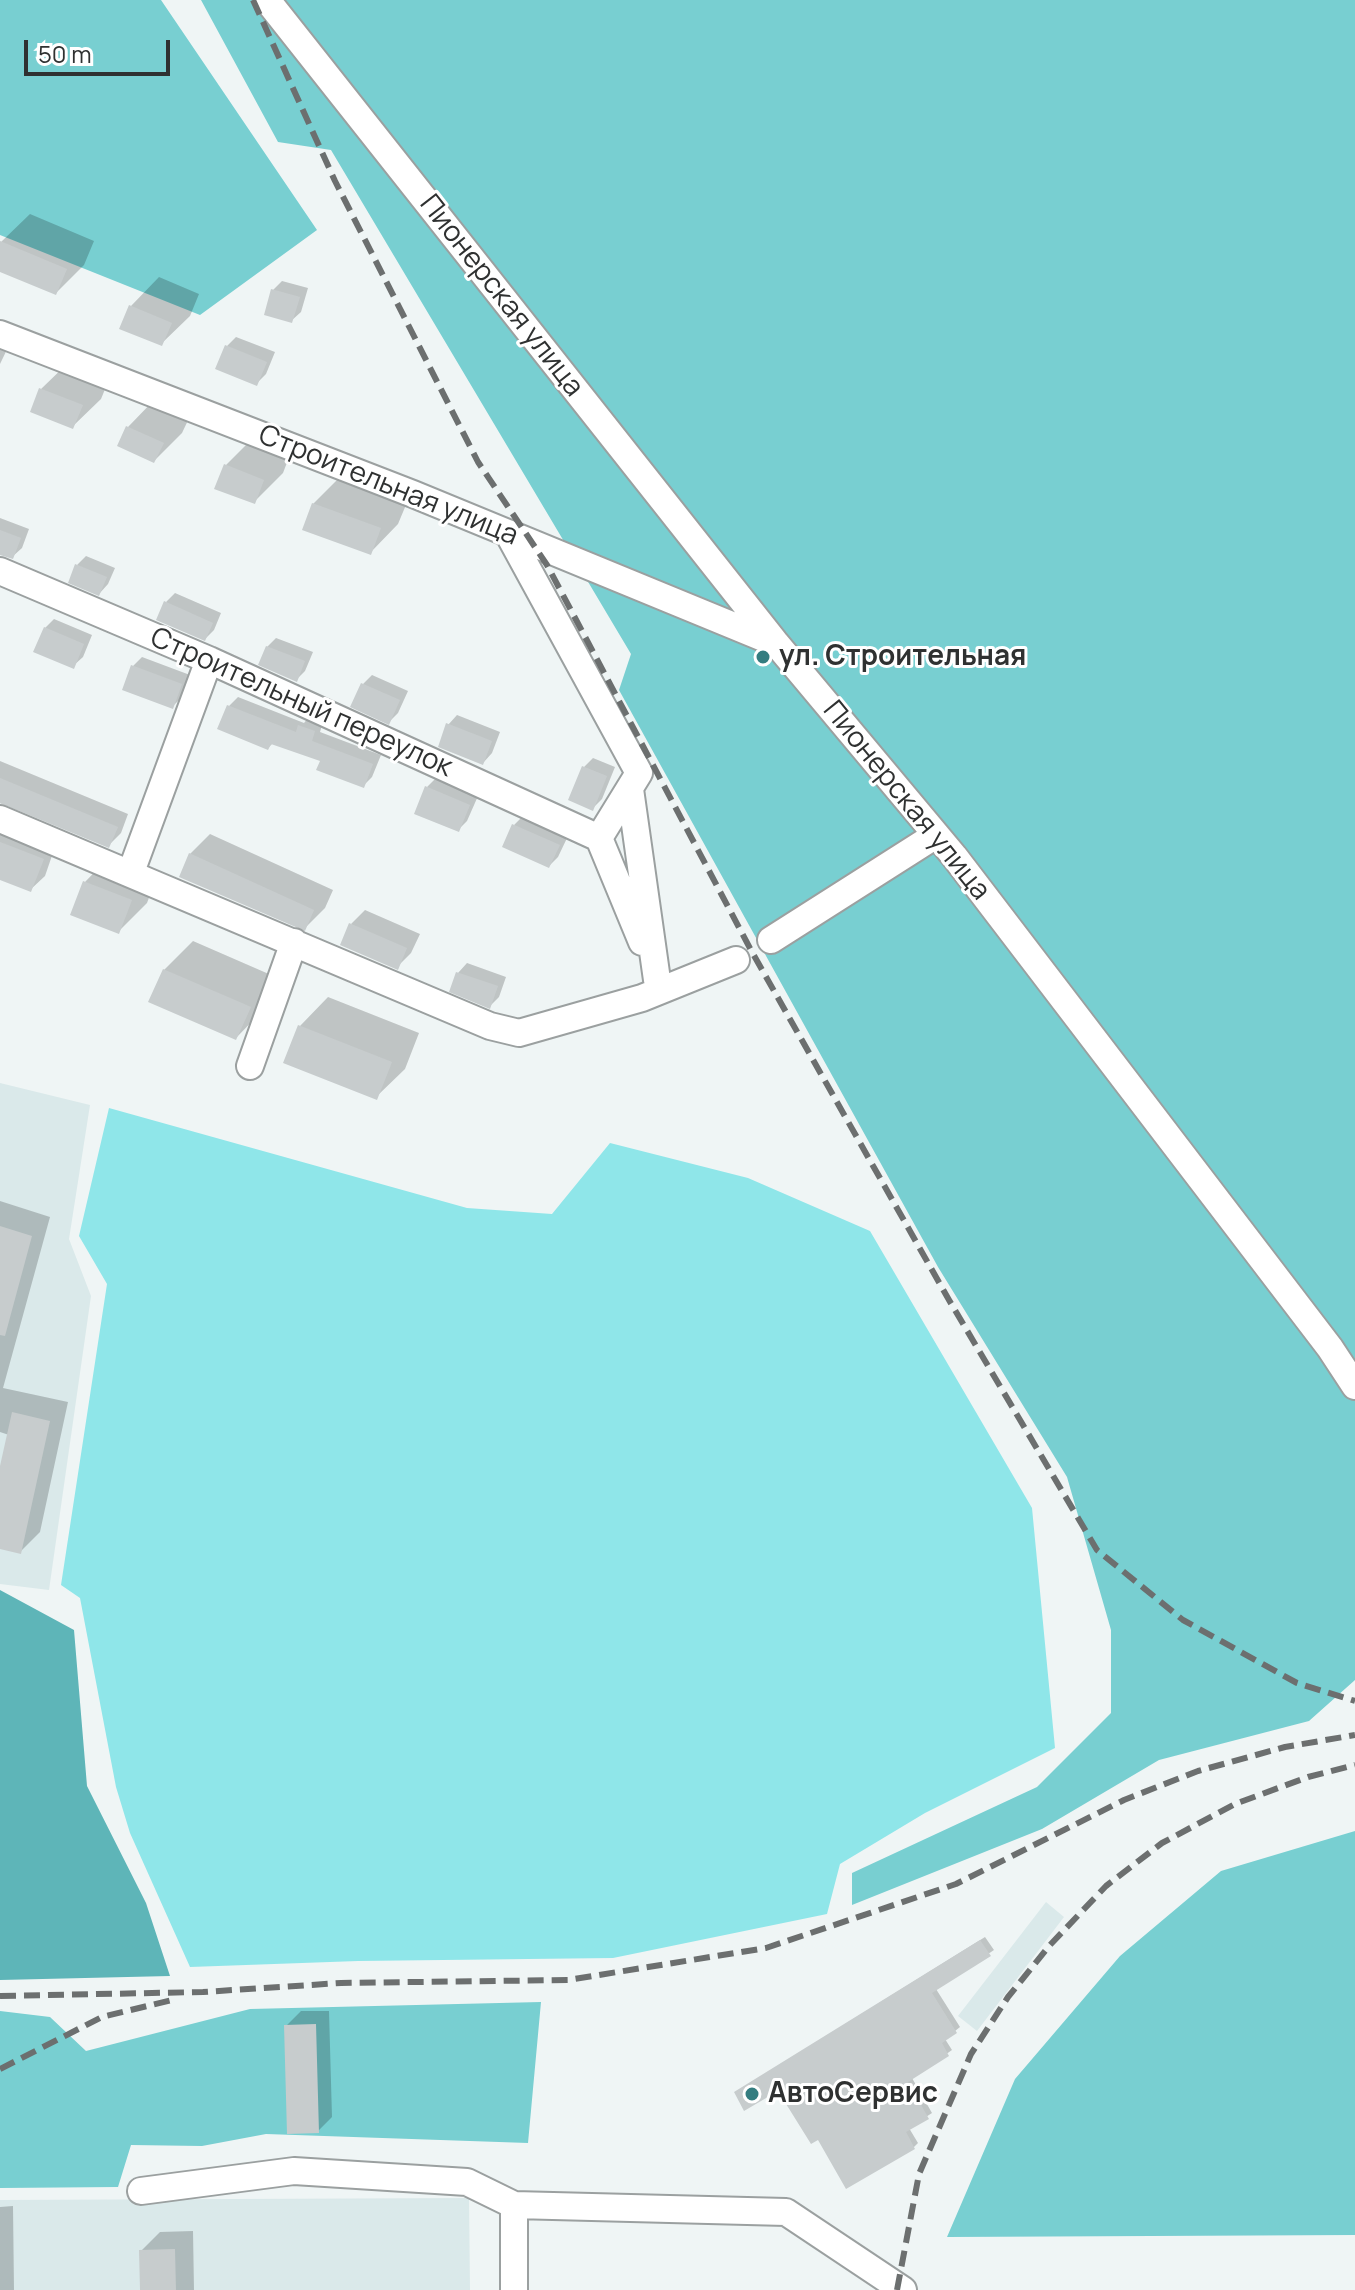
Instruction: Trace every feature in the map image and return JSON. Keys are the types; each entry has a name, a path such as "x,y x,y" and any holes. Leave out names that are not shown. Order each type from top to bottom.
{"street":[{"name":"Пионерская улица","path":"267,0 775,642 936,835 1330,1348 1355,1386"},
{"name":"Строительная улица","path":"0,334 508,533 775,642"},
{"path":"508,533 639,773 599,838 659,985"},
{"name":"Строительный переулок","path":"0,571 209,660 599,838"},
{"path":"131,872 209,660"},
{"path":"630,789 659,985"},
{"path":"0,819 490,1026 519,1033 642,998 659,985 736,960"},
{"path":"771,940 936,835"},
{"path":"250,1066 294,942"},
{"path":"141,2191 294,2171 467,2182 514,2205 786,2212 903,2290"},
{"path":"514,2205 514,2290"}],"shaded area":[{"path":"0,0 161,0 317,230 200,315 0,235"},
{"path":"201,0 1355,0 1355,1680 1309,1721 1159,1760 1042,1829 852,1905 852,1873 1037,1787 1111,1713 1111,1630 1067,1477 938,1267 619,690 631,654 331,150 278,142"},
{"path":"0,1083 90,1105 69,1239 91,1296 49,1590 0,1584"},
{"path":"109,1108 467,1208 552,1214 610,1143 748,1178 870,1231 1032,1508 1055,1748 925,1813 840,1864 827,1914 613,1958 358,1961 190,1967 130,1833 116,1787 80,1598 61,1585 107,1284 79,1236"},
{"path":"0,1590 74,1630 87,1786 146,1903 170,1976 0,1980"},
{"path":"1355,1831 1355,2235 947,2237 1015,2079 1120,1956 1221,1871"},
{"path":"1046,1902 1064,1917 977,2031 958,2016"},
{"path":"541,2002 528,2143 266,2134 202,2146 131,2145 118,2187 0,2188 0,2011 50,2017 86,2051 250,2009"},
{"path":"469,2198 470,2290 0,2290 0,2200"}],"building":[{"path":"0,241 67,269 56,295 0,272"},
{"path":"271,289 300,297 292,323 264,315"},
{"path":"129,305 172,323 162,346 119,329"},
{"path":"225,345 267,362 257,386 215,369"},
{"path":"39,388 83,405 73,429 30,412"},
{"path":"126,426 164,443 154,463 117,446"},
{"path":"224,464 264,480 255,504 214,489"},
{"path":"312,503 381,528 371,555 302,530"},
{"path":"0,530 21,538 13,559 0,555"},
{"path":"75,564 107,577 99,596 68,583"},
{"path":"164,601 213,623 205,641 156,620"},
{"path":"44,627 84,644 74,669 33,652"},
{"path":"266,646 305,661 297,682 258,665"},
{"path":"131,665 182,684 173,709 122,690"},
{"path":"361,683 400,700 389,725 350,707"},
{"path":"227,705 296,732 298,725 315,731 312,741 373,764 364,788 316,770 320,761 271,744 268,750 217,729"},
{"path":"446,723 492,741 483,765 438,747"},
{"path":"582,766 607,776 593,811 568,800"},
{"path":"0,778 118,827 109,848 0,803"},
{"path":"425,786 470,805 459,832 414,814"},
{"path":"512,824 560,845 549,868 502,847"},
{"path":"0,842 44,859 31,892 0,880"},
{"path":"189,853 314,910 305,931 179,877"},
{"path":"83,881 132,900 119,934 70,915"},
{"path":"349,923 407,948 398,970 340,945"},
{"path":"163,969 251,1007 236,1040 148,1002"},
{"path":"456,972 498,986 490,1009 449,992"},
{"path":"298,1025 392,1062 377,1100 283,1063"},
{"path":"0,1226 32,1236 5,1336 0,1335"},
{"path":"12,1412 50,1421 21,1554 0,1549 0,1466"},
{"path":"980,1940 991,1956 932,1993 957,2033 942,2043 949,2056 908,2082 929,2119 906,2132 915,2149 846,2189 818,2140 811,2144 778,2091 744,2111 734,2092"},
{"path":"316,2024 319,2133 287,2134 284,2025"},
{"path":"175,2249 176,2290 140,2290 139,2250"}],"railway":[{"path":"253,0 335,181 478,462 547,565 752,952 949,1300 1097,1550 1183,1620 1297,1683 1355,1701"},
{"path":"0,1996 203,1992 341,1983 568,1980 766,1948 956,1884 1124,1800 1198,1771 1285,1747 1355,1735"},
{"path":"897,2290 919,2174 971,2054 1008,1997 1050,1945 1106,1886 1162,1843 1235,1804 1308,1777 1355,1765"},
{"path":"0,2069 102,2017 172,2000"}],"place":[{"name":"ул. Строительная","path":"763,657"},
{"name":"АвтоСервис","path":"752,2094"}]}
